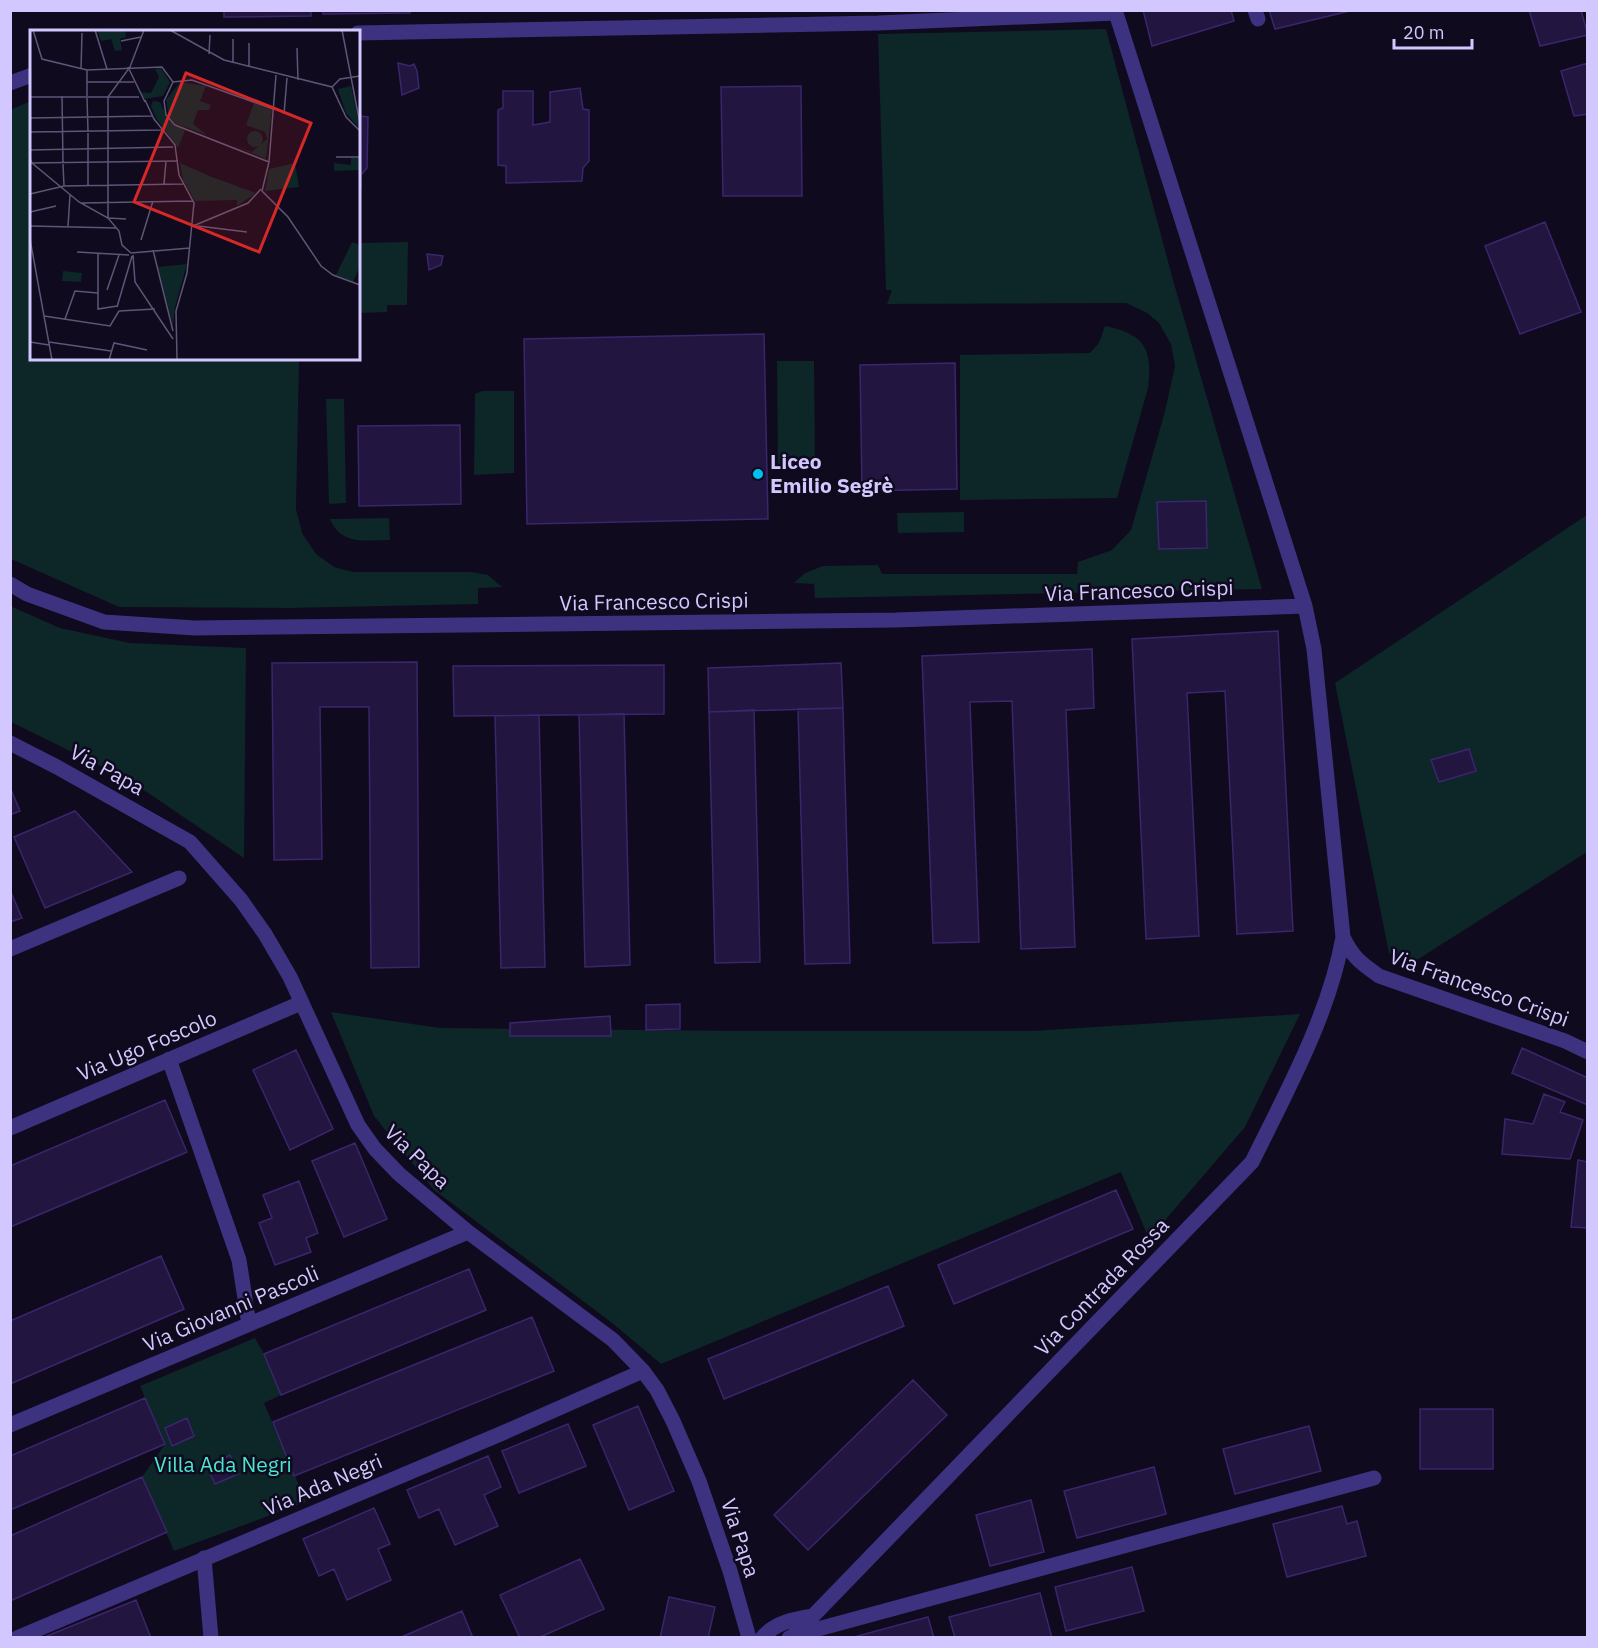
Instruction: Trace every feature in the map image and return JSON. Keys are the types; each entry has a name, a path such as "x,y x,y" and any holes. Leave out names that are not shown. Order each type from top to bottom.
{"street":[{"name":"Via Francesco Crispi","path":"360,33 878,23 1116,12 1305,606 1314,649 1343,937 1350,952 1358,961 1379,976 1565,1041 1587,1052"},
{"path":"10,83 30,76"},
{"name":"Via Francesco Crispi","path":"10,584 27,594 104,622 195,628 896,620 1305,606"},
{"name":"Via Papa","path":"10,743 190,842 242,900 290,977 358,1125 375,1149 399,1174 468,1232 613,1340 643,1371 657,1390 673,1421 699,1481 730,1571 748,1638"},
{"path":"10,949 179,878"},
{"name":"Via Contrada Rossa","path":"791,1637 1252,1162 1296,1074 1332,985 1343,937"},
{"name":"Via Ugo Foscolo","path":"10,1128 301,1003"},
{"path":"169,1059 239,1260 249,1324"},
{"name":"Via Giovanni Pascoli","path":"10,1425 468,1232"},
{"name":"Via Ada Negri","path":"17,1638 505,1432 643,1371"},
{"name":"Via Contrada Rossa","path":"791,1637 1374,1478"},
{"path":"204,1558 211,1638"},
{"path":"762,1638 775,1627 789,1620 813,1616"}],"green space":[{"path":"1106,29 1173,280 1262,589 815,598 814,584 794,583 805,573 823,566 878,565 882,574 1077,574 1078,562 1112,550 1131,530 1164,415 1175,366 1171,344 1159,323 1147,313 1126,303 887,304 892,290 886,290 878,34"},
{"path":"30,101 30,360 299,360 296,509 302,533 316,554 334,567 353,572 472,572 488,575 502,587 478,588 478,604 289,608 119,607 11,559 10,110"},
{"path":"408,242 407,305 387,305 387,312 360,313 360,243"},
{"path":"1105,326 1119,329 1138,339 1147,353 1149,363 1148,388 1117,498 960,500 960,355 1090,353 1099,343"},
{"path":"777,361 814,361 815,467 778,468"},
{"path":"482,391 514,391 514,473 474,475 475,394"},
{"path":"326,399 344,399 346,503 329,504"},
{"path":"964,512 964,532 898,533 897,513"},
{"path":"1587,515 1587,852 1412,963 1389,953 1335,683"},
{"path":"389,518 390,540 372,541 347,538 335,528 330,519"},
{"path":"10,606 60,628 130,643 246,648 244,858 129,780 11,722"},
{"path":"331,1012 440,1028 747,1031 1032,1031 1300,1014 1245,1127 1149,1239 1121,1172 661,1364 611,1322 434,1190 374,1116"},
{"name":"Villa Ada Negri","path":"255,1338 281,1395 264,1403 306,1502 174,1551 142,1477 165,1444 140,1386"}],"building":[{"path":"224,10 311,10 311,16 224,17"},
{"path":"323,10 410,10 410,13 323,14"},
{"path":"1143,10 1231,10 1234,21 1152,46"},
{"path":"1269,10 1354,10 1275,29"},
{"path":"1529,10 1581,10 1588,35 1540,46"},
{"path":"398,63 410,66 414,64 419,88 402,95"},
{"path":"1588,63 1588,114 1574,116 1561,71"},
{"path":"801,86 802,196 723,196 721,87"},
{"path":"580,88 583,109 589,110 589,161 583,168 582,181 506,183 506,166 498,165 498,110 503,108 503,91 533,91 533,125 550,122 550,92"},
{"path":"360,116 368,117 367,168 361,175 361,188"},
{"path":"1545,222 1581,312 1520,334 1485,246"},
{"path":"427,254 443,256 441,265 429,270"},
{"path":"764,334 768,519 527,524 524,339"},
{"path":"955,363 957,489 862,491 860,365"},
{"path":"460,425 461,504 359,506 358,426"},
{"path":"1206,501 1207,548 1159,549 1157,502"},
{"path":"1278,631 1293,931 1237,934 1225,691 1187,693 1199,936 1146,939 1132,639"},
{"path":"1092,649 1094,708 1066,710 1075,947 1021,949 1012,701 970,702 979,942 933,943 922,656"},
{"path":"417,662 419,967 371,968 369,707 320,707 322,859 274,860 272,663"},
{"path":"841,663 843,708 709,712 708,668"},
{"path":"664,665 664,714 454,716 453,666"},
{"path":"843,708 850,963 805,964 798,709"},
{"path":"754,710 760,962 715,963 709,712"},
{"path":"624,714 630,965 585,967 579,715"},
{"path":"539,715 545,967 501,968 495,716"},
{"path":"1469,749 1476,771 1439,782 1431,760"},
{"path":"10,787 20,811 10,815"},
{"path":"75,811 132,872 45,908 14,837"},
{"path":"10,890 22,918 10,922"},
{"path":"680,1004 680,1029 646,1030 646,1005"},
{"path":"610,1016 611,1036 510,1036 510,1023"},
{"path":"1522,1048 1588,1078 1588,1105 1512,1073"},
{"path":"296,1050 333,1129 290,1150 253,1070"},
{"path":"1544,1094 1565,1102 1560,1112 1583,1120 1570,1159 1502,1154 1505,1119 1533,1124"},
{"path":"165,1100 187,1152 10,1227 10,1166"},
{"path":"355,1143 387,1219 344,1237 312,1161"},
{"path":"1578,1160 1588,1162 1588,1228 1571,1227"},
{"path":"299,1181 318,1233 306,1238 311,1252 275,1265 259,1223 272,1218 263,1195"},
{"path":"1116,1190 1133,1229 954,1304 938,1265"},
{"path":"161,1256 184,1309 10,1384 10,1321"},
{"path":"469,1269 486,1310 281,1395 264,1354"},
{"path":"888,1286 904,1326 724,1399 708,1359"},
{"path":"532,1317 554,1371 294,1476 273,1422"},
{"path":"913,1380 947,1415 808,1550 774,1515"},
{"path":"145,1398 165,1444 10,1510 10,1456"},
{"path":"638,1406 674,1491 629,1510 593,1425"},
{"path":"1420,1409 1493,1409 1493,1469 1420,1469"},
{"path":"187,1418 194,1436 172,1446 165,1428"},
{"path":"568,1424 586,1466 519,1493 502,1451"},
{"path":"1309,1426 1321,1471 1235,1494 1223,1449"},
{"path":"230,1455 238,1474 215,1484 207,1466"},
{"path":"488,1456 501,1487 484,1495 498,1526 455,1545 439,1509 419,1518 407,1490"},
{"path":"1154,1467 1166,1514 1077,1538 1064,1491"},
{"path":"142,1477 167,1532 10,1601 10,1536"},
{"path":"1031,1500 1044,1552 990,1566 976,1515"},
{"path":"1342,1506 1347,1524 1357,1521 1366,1556 1287,1577 1273,1524"},
{"path":"374,1508 390,1544 378,1549 391,1580 347,1600 334,1569 319,1576 303,1539"},
{"path":"580,1559 604,1609 538,1638 520,1638 500,1595"},
{"path":"1132,1567 1144,1611 1066,1631 1055,1587"},
{"path":"1040,1593 1052,1638 955,1638 949,1617"},
{"path":"669,1597 715,1607 708,1638 660,1638"},
{"path":"136,1600 151,1638 42,1638"},
{"path":"462,1611 473,1638 399,1638"},
{"path":"928,1617 934,1638 854,1638 854,1637"}],"place":[{"name":"Liceo Emilio Segrè","path":"758,474"}]}
